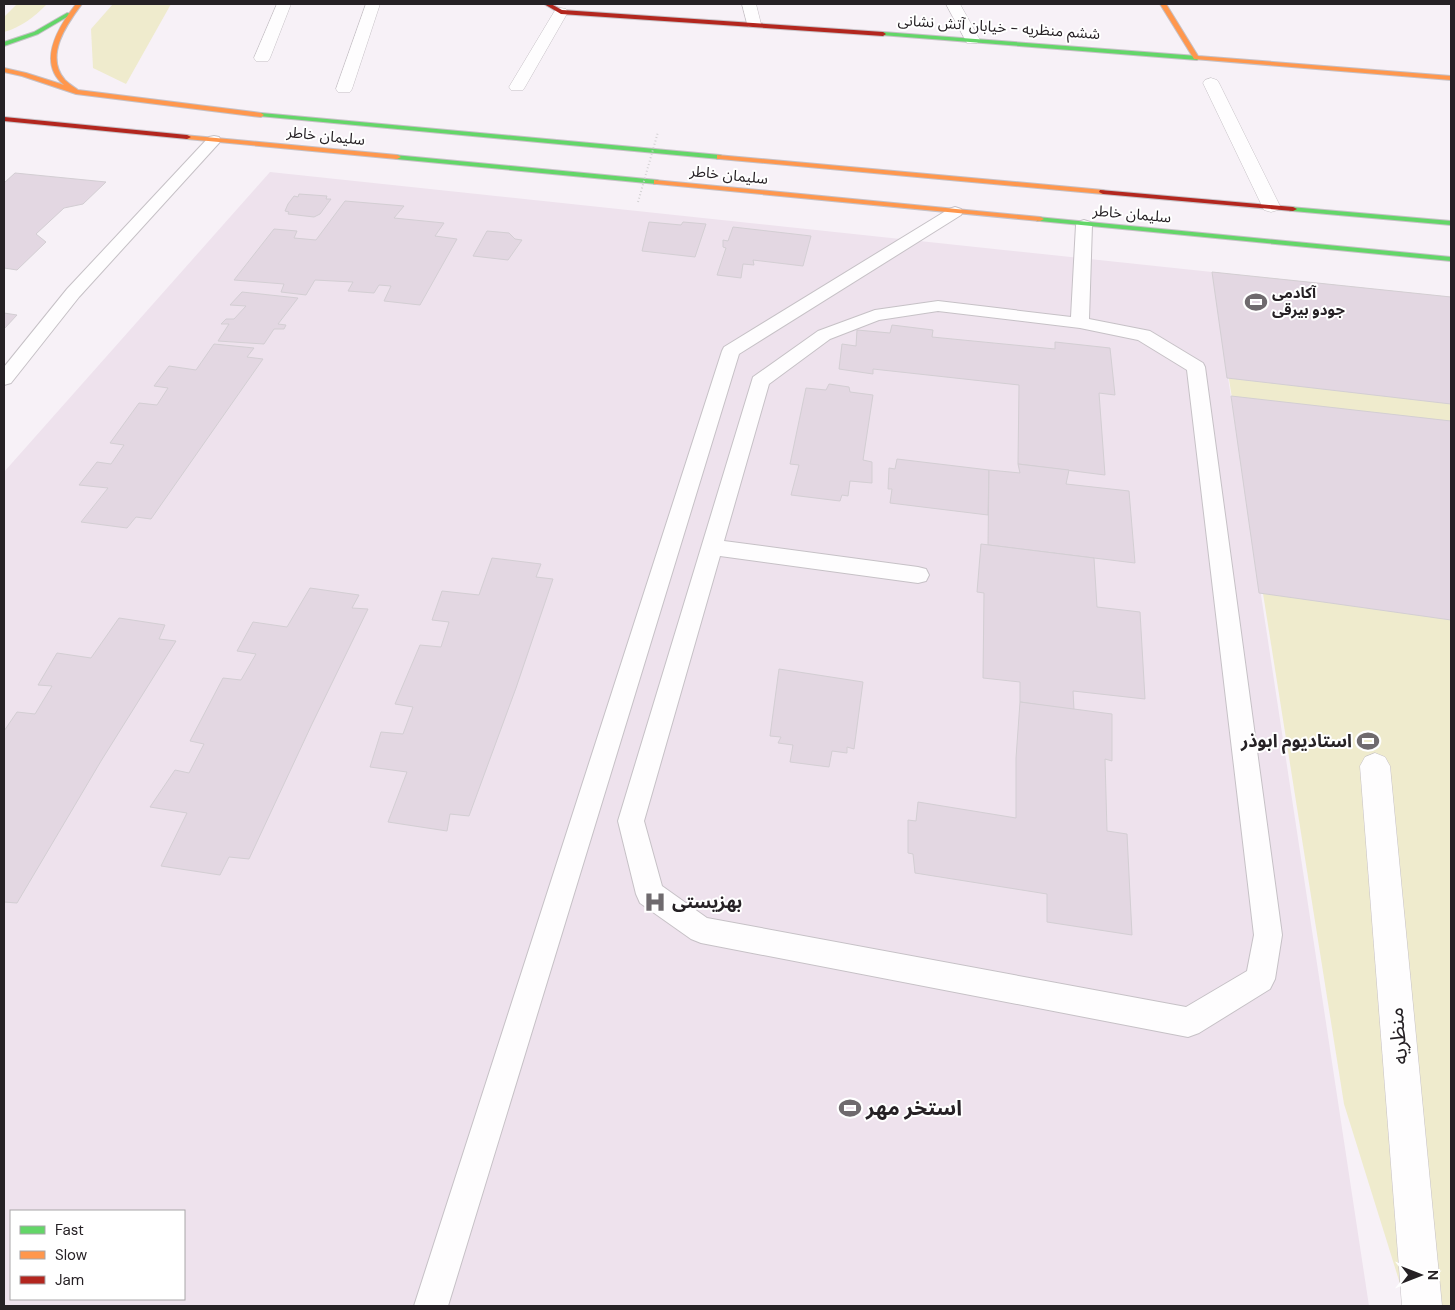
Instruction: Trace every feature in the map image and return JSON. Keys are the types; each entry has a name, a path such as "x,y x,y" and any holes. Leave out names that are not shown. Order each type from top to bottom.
{"main road":[{"path":"76,92 59,80 52,62 56,43 70,14 79,4"},
{"name":"ششم منظریه - خیابان آتش نشانی","path":"547,4 561,12 972,40 1451,78"},
{"path":"1163,4 1196,58"},
{"path":"4,44 36,33 70,14"},
{"name":"سلیمان خاطر","path":"4,70 31,76 76,92 256,115 1451,223"},
{"name":"سلیمان خاطر","path":"4,119 1084,225 1451,259"},
{"path":"4,130 62,124"}],"street":[{"path":"262,58 284,4"},
{"path":"344,89 373,4"},
{"path":"749,4 753,24"},
{"path":"953,4 972,40"},
{"path":"517,87 561,12"},
{"path":"1211,82 1271,206"},
{"name":"منظریه","path":"1375,766 1422,1306"}],"lane":[{"path":"4,379 73,293 214,140"},
{"path":"431,1306 731,351 955,212"},
{"path":"1080,323 1084,225"},
{"path":"938,306 1080,323 1144,335 1196,367 1268,935 1260,979 1188,1022 701,930 650,894 631,821 760,381 824,335 875,315 938,306"},
{"path":"711,547 918,576"}],"path":[{"path":"638,202 658,132"}],"shaded area":[{"path":"17,4 47,4 27,21 4,32 4,17"},
{"path":"113,4 171,4 126,84 93,68 91,29"},
{"name":"بهزیستی","path":"270,172 1212,272 1369,1306 4,1306 4,472"},
{"name":"استادیوم ابوذر","path":"1212,272 1451,297 1451,1306 1407,1306 1344,1104"}],"building":[{"path":"15,173 106,182 83,204 64,208 36,234 46,242 17,270 4,268 4,183"},
{"path":"299,194 327,196 326,199 331,199 320,214 314,217 288,214 289,212 285,211 288,204 294,196 298,197"},
{"path":"345,201 404,206 394,218 444,223 435,236 457,239 420,305 384,301 391,286 379,285 374,293 348,291 353,282 315,280 306,295 281,292 284,284 234,280 274,229 297,231 294,238 316,240"},
{"path":"649,222 681,225 683,222 706,224 695,257 642,251"},
{"path":"733,227 811,236 803,266 753,260 754,265 743,264 741,278 717,275 726,248 723,247 723,240 728,241"},
{"path":"487,231 509,233 515,239 522,240 508,260 473,256"},
{"path":"1212,272 1451,297 1451,404 1227,378"},
{"path":"242,292 298,298 278,324 286,325 284,329 274,329 264,344 218,341 229,324 221,324 226,319 234,319 246,306 230,305"},
{"path":"4,313 17,315 4,329"},
{"path":"892,325 933,330 932,337 1055,349 1055,342 1110,348 1115,395 1099,393 1105,475 1018,464 1019,385 873,369 873,374 839,369 842,344 856,346 857,330 890,333"},
{"path":"214,344 254,348 247,357 263,359 151,519 136,517 127,528 81,522 108,488 79,485 97,462 111,464 124,445 110,443 139,403 157,405 168,388 154,386 169,366 196,370"},
{"path":"829,384 849,387 850,392 873,395 863,460 872,462 872,483 850,481 848,496 842,495 840,501 791,495 799,465 790,464 806,388 826,390"},
{"path":"1231,396 1451,421 1451,620 1259,593"},
{"path":"897,459 989,470 988,515 890,503 892,489 888,489 889,468 895,469"},
{"path":"1018,464 1069,470 1066,484 1129,491 1135,563 988,545 989,470 1020,473"},
{"path":"981,544 1094,558 1097,607 1140,612 1145,699 1073,691 1074,710 1020,702 1020,682 983,678 984,593 977,592"},
{"path":"492,558 541,564 536,577 553,579 516,688 469,816 450,814 447,831 388,822 407,772 370,767 381,732 403,734 413,707 395,704 420,645 441,647 449,622 432,620 442,591 479,595"},
{"path":"310,588 359,595 352,608 368,609 249,859 229,857 220,875 161,866 187,813 150,807 175,770 189,773 204,744 190,741 223,678 241,680 256,654 237,651 253,622 287,627"},
{"path":"119,618 165,625 159,639 176,641 101,761 17,903 4,902 4,731 17,712 35,714 52,686 38,685 57,653 91,658"},
{"path":"779,669 863,682 854,749 847,747 847,753 832,751 829,767 790,762 793,745 778,743 781,737 770,736"},
{"path":"1020,702 1112,714 1112,761 1105,759 1107,831 1127,834 1132,935 1047,922 1047,894 915,873 913,854 908,853 908,820 916,821 918,802 1016,818 1016,758"}],"traffic: fast":[{"path":"4,44 36,33 69,14"},
{"path":"883,34 1197,58"},
{"path":"261,115 720,157"},
{"path":"397,157 657,182"},
{"path":"1293,209 1451,223"},
{"path":"1040,219 1451,259"}],"traffic: slow":[{"path":"75,91 63,82 56,72 54,49 64,26 79,4"},
{"path":"1163,4 1196,58"},
{"path":"1197,58 1451,78"},
{"path":"4,70 24,74 76,92 261,115"},
{"path":"187,137 397,157"},
{"path":"720,157 1103,192"},
{"path":"657,182 1040,219"}],"traffic: jam":[{"path":"547,4 561,12 883,34"},
{"path":"4,119 187,137"},
{"path":"1103,192 1293,209"}],"place":[{"name":"آکادمی جودو بیرقی","path":"1256,302"},
{"name":"استادیوم ابوذر","path":"1368,741"},
{"name":"بهزیستی","path":"655,902"},
{"name":"استخر مهر","path":"850,1108"}]}
